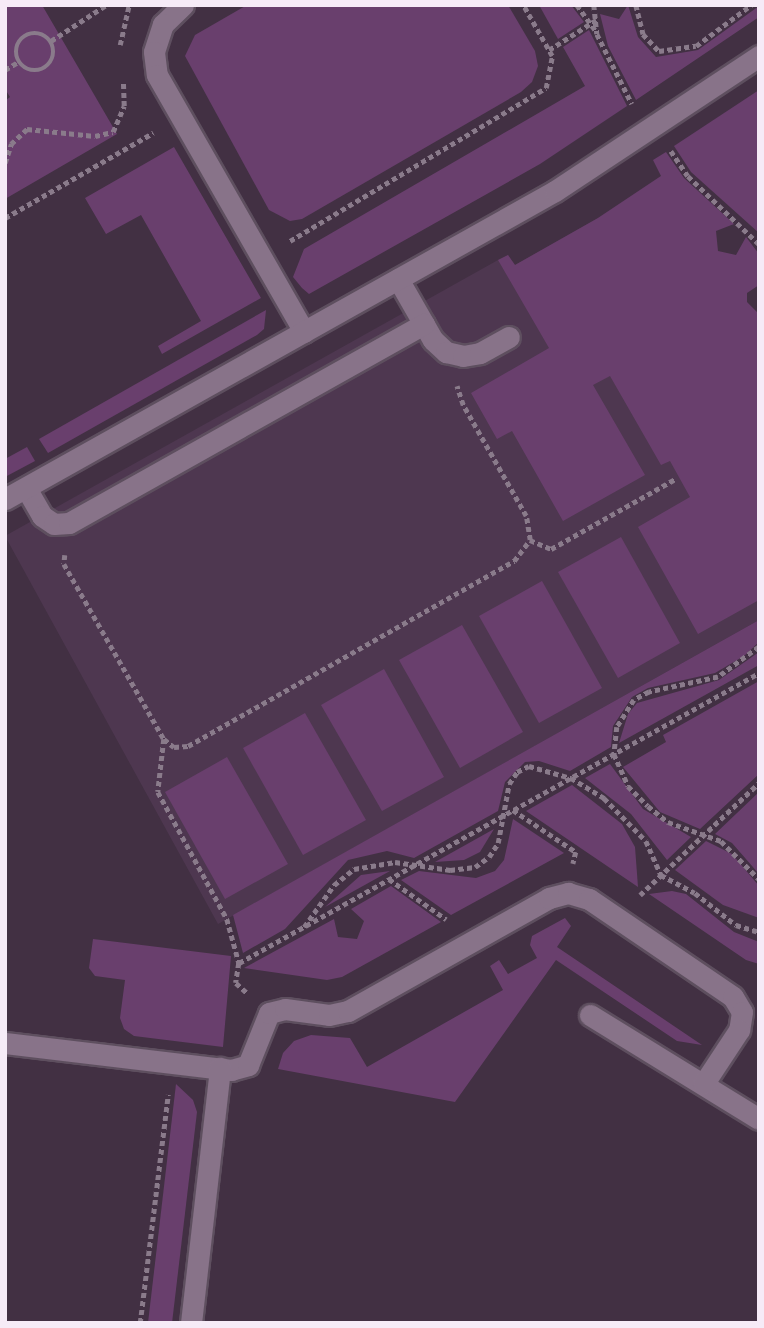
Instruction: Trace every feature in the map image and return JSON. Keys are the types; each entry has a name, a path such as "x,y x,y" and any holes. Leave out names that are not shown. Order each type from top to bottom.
{"lane":[{"path":"177,7 163,24 154,52 157,75 304,332"},
{"path":"5,499 555,191 759,56"},
{"path":"398,279 424,324 446,352 463,356 480,353 509,337"},
{"path":"26,488 41,516 54,524 69,523 424,324"},
{"path":"5,1043 220,1069 248,1065 269,1013 285,1009 329,1015 348,1011 549,898 568,893 589,899 733,997 742,1012 739,1030 704,1083"},
{"path":"590,1015 648,1055 704,1083 759,1119"},
{"path":"191,1323 220,1069"}],"path":[{"path":"51,41 106,5"},
{"path":"119,58 129,5"},
{"path":"261,257 534,99 547,88 553,73 549,50 523,5"},
{"path":"577,5 597,34 634,108"},
{"path":"594,5 597,34"},
{"path":"636,5 643,34 659,51 696,46 751,5"},
{"path":"549,50 596,20"},
{"path":"18,62 20,40 30,33 51,41"},
{"path":"18,62 27,70 40,71 50,65 54,52 51,41"},
{"path":"5,70 18,62"},
{"path":"5,163 11,144 27,129 95,136 113,132 124,106 121,69"},
{"path":"5,218 181,117"},
{"path":"667,144 688,176 759,244"},
{"path":"69,523 64,564 164,739 174,747 188,746 514,561 530,540 526,516 463,405 446,352"},
{"path":"530,540 551,548 675,479"},
{"path":"759,647 718,677 649,692 634,700 617,727 614,754 628,786 648,806 668,822 728,846 759,879"},
{"path":"239,963 759,673"},
{"path":"164,739 158,792 227,919 239,963 236,983 269,1013"},
{"path":"304,927 334,885 354,869 376,862 450,870 475,867 498,843 509,784 517,772 540,767 571,778 627,818 646,841 661,875 695,894 736,925 759,932"},
{"path":"616,917 759,783"},
{"path":"513,810 576,852 568,893"},
{"path":"389,879 476,939"},
{"path":"140,1323 172,1063"}],"shaded area":[{"path":"5,5 42,5 117,134 5,199 5,101 10,97 5,89"},
{"path":"247,5 508,5 535,51 538,66 532,82 521,92 302,219 290,221 269,210 185,56 195,35"},
{"path":"539,5 571,5 584,22 558,39"},
{"path":"628,5 638,37 656,57 698,50 759,6 759,17 636,100 608,46 600,14 619,19"},
{"path":"589,30 627,106 540,164 309,294 302,288 293,277 304,249 585,86 563,47"},
{"path":"759,90 759,233 691,172 674,146"},
{"path":"174,147 261,298 162,354 158,346 201,321 141,215 106,234 85,198"},
{"path":"666,152 684,178 734,224 716,231 718,251 736,255 746,237 759,254 759,285 747,293 747,302 759,314 759,600 698,634 638,527 690,497 670,461 661,465 610,376 593,385 645,475 563,521 512,431 497,439 471,393 549,348 498,260 508,255 515,265 598,218 661,176 653,160"},
{"path":"661,176 759,349 759,620 218,924 5,536 498,260 508,255 515,265 598,218"},
{"path":"266,310 264,329 257,335 48,453 39,439"},
{"path":"27,447 35,461 5,477 5,459"},
{"path":"621,537 680,643 618,678 558,572"},
{"path":"542,581 602,688 539,723 479,616"},
{"path":"759,620 759,642 744,656 715,673 648,688 632,697 613,726 611,747 570,771 539,761 525,762 505,782 498,811 414,858 387,851 348,860 285,929 243,953 233,915"},
{"path":"462,625 523,732 460,768 399,660"},
{"path":"759,652 759,665 619,743 628,714 637,703 719,680"},
{"path":"384,669 444,777 382,811 321,705"},
{"path":"759,681 759,774 700,829 660,812 623,767 666,742 663,735"},
{"path":"305,713 366,820 303,855 243,748"},
{"path":"227,757 288,864 225,899 165,792"},
{"path":"610,764 643,809 691,837 667,860 631,814 585,778"},
{"path":"572,785 622,824 635,847 638,887 526,811"},
{"path":"759,792 759,874 732,843 715,834"},
{"path":"513,819 564,853 451,915 401,880 419,871 476,878 495,871 504,860"},
{"path":"494,829 480,852 464,860 435,862"},
{"path":"706,841 732,854 759,886 759,918 723,905 675,870"},
{"path":"390,871 325,907 361,875"},
{"path":"391,886 441,922 342,977 327,980 244,968 334,919 338,937 357,939 364,921 351,909"},
{"path":"672,891 686,894 734,932 759,942 759,964 746,960 649,894"},
{"path":"565,918 571,926 557,947 702,1045 677,1041 556,960 455,1102 278,1069 283,1053 294,1041 311,1035 350,1038 367,1067 503,990 490,966 499,960 508,974 537,958 530,945 532,936"},
{"path":"93,939 231,956 223,1047 134,1036 124,1029 120,1018 125,980 95,976 89,968"},
{"path":"176,1084 193,1100 197,1112 172,1323 148,1323"}]}
